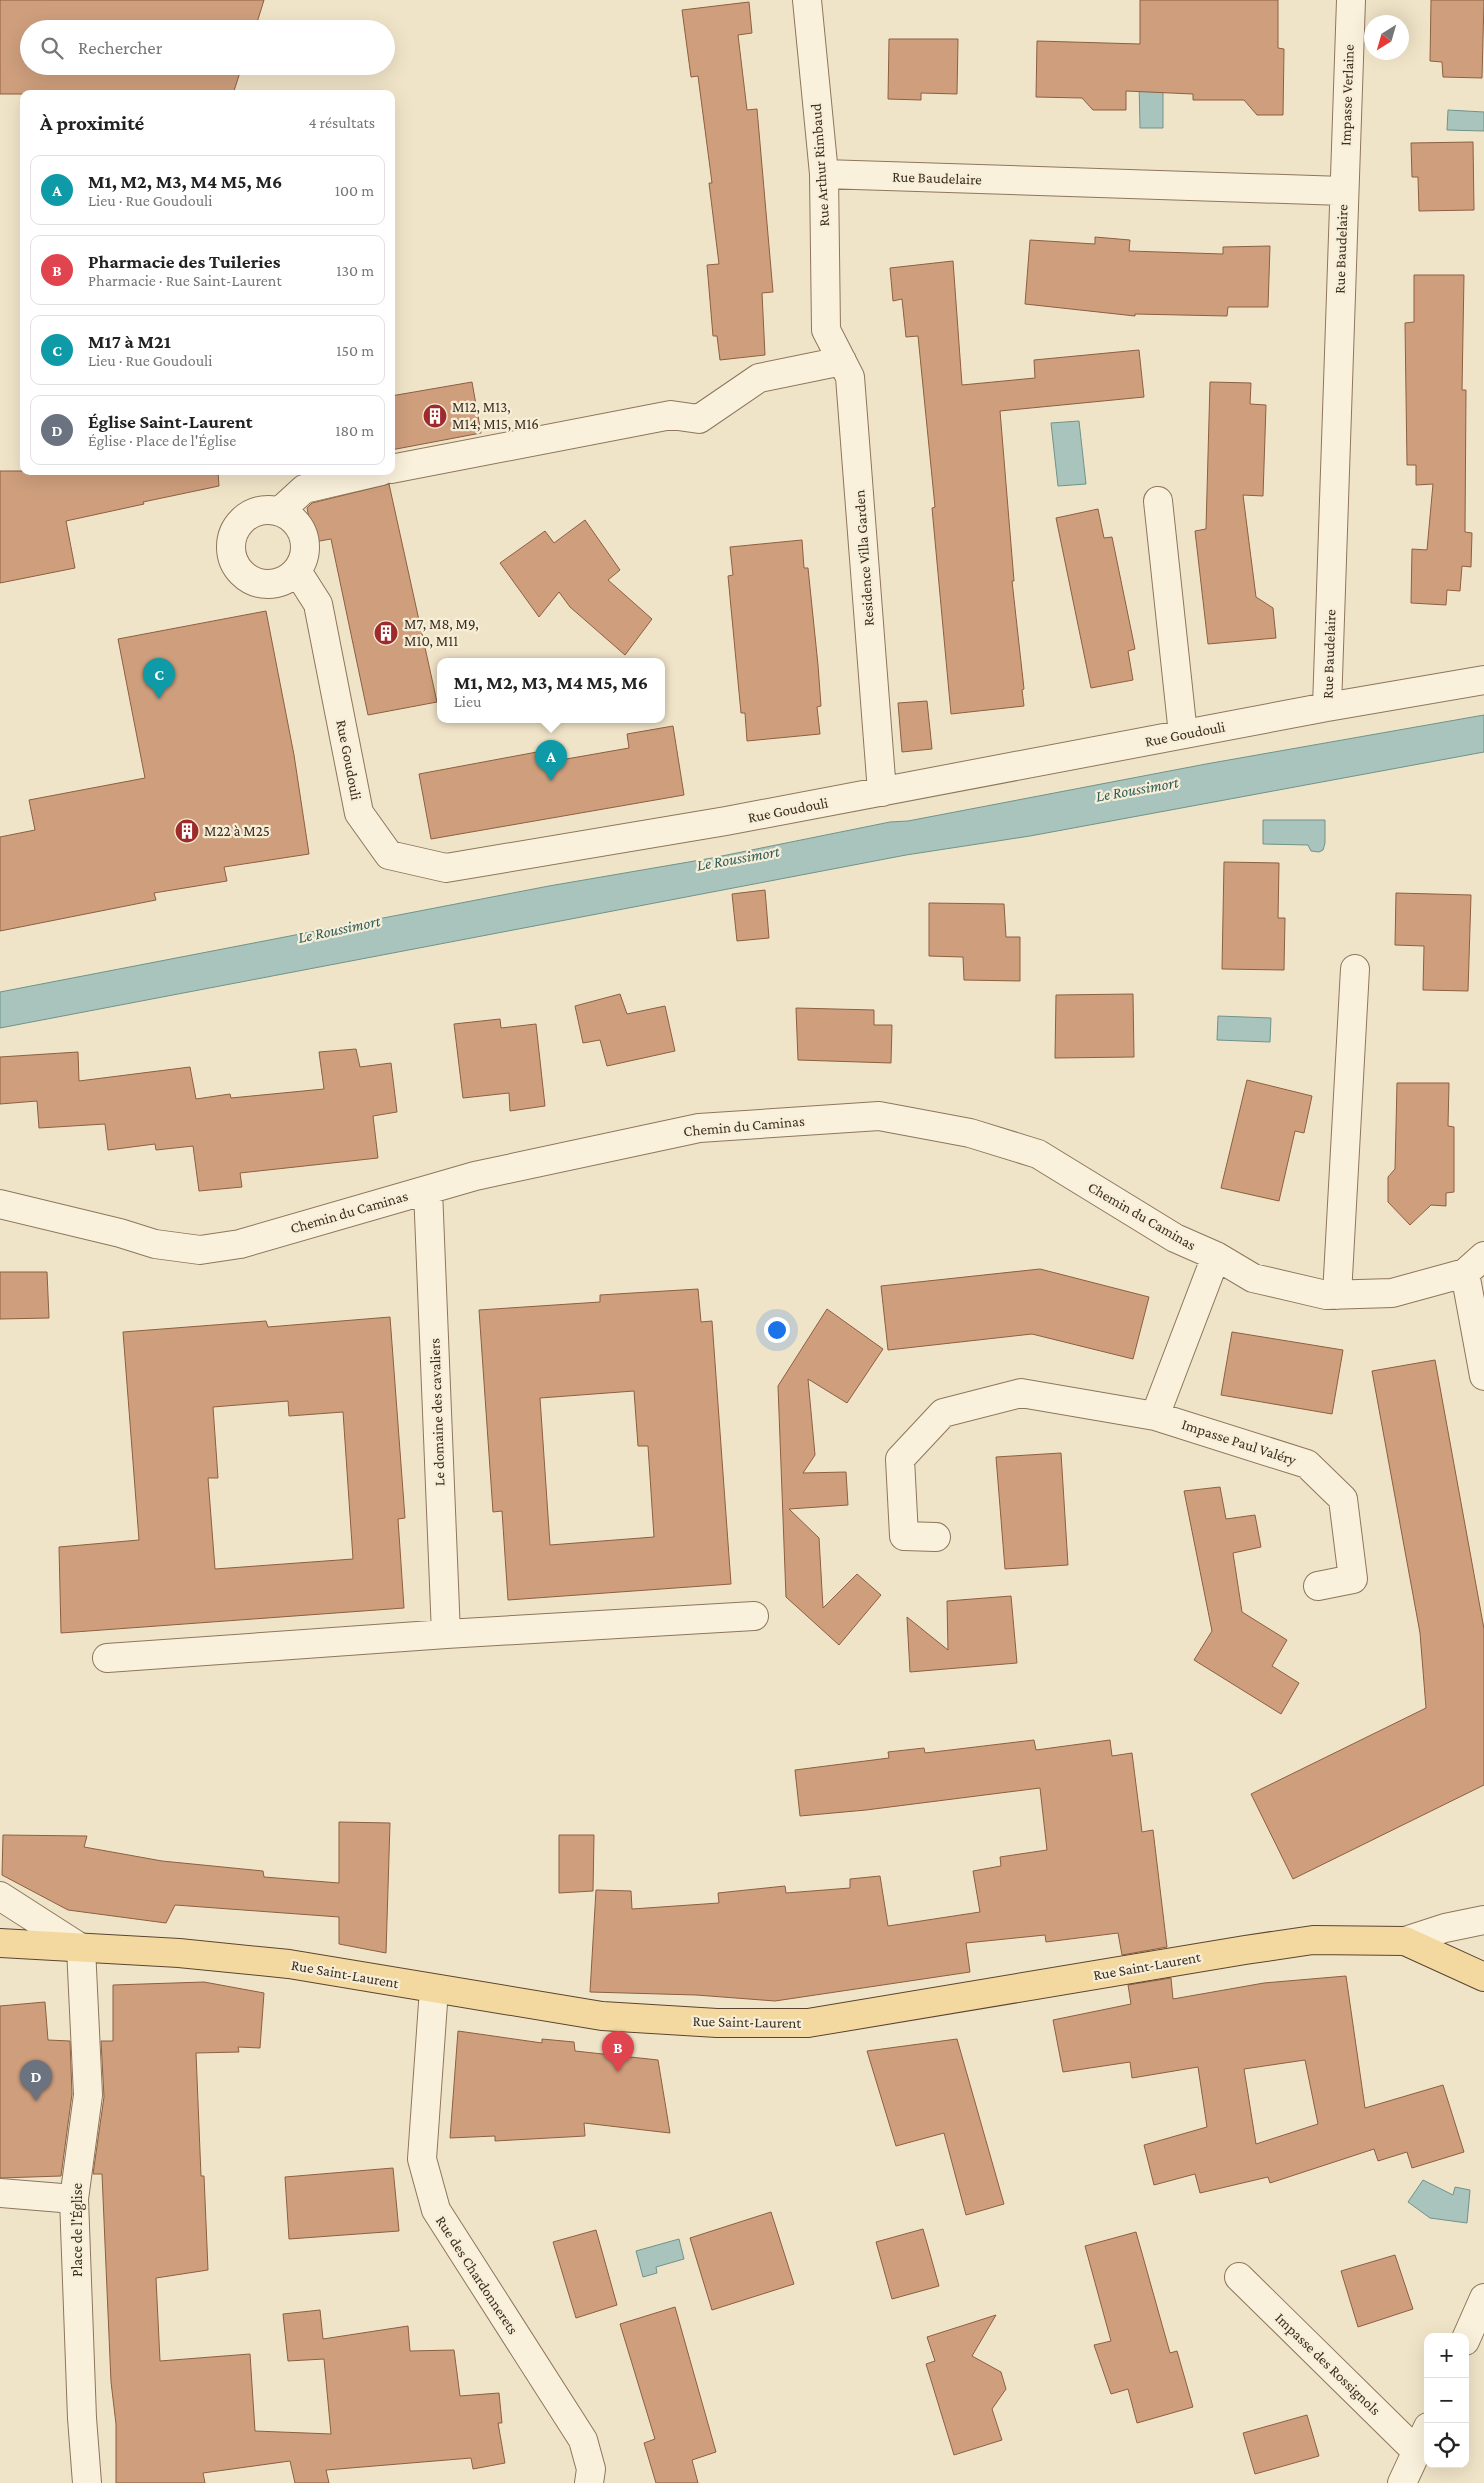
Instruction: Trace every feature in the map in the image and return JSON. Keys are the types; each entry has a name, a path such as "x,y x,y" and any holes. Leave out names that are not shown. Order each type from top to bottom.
{"main road":[{"name":"Rue Saint-Laurent","path":"0,1943 179,1952 289,1964 602,2016 717,2023 808,2023 1312,1940 1405,1941 1484,1977"}],"street":[{"name":"Rue Arthur Rimbaud","path":"806,0 824,174 826,330"},
{"name":"Impasse Verlaine","path":"1343,191 1351,0"},
{"name":"Rue Baudelaire","path":"824,174 1343,191 1327,707"},
{"name":"Residence Villa Garden","path":"826,330 850,377 882,792"},
{"path":"395,468 671,415 699,419 759,378 842,361"},
{"path":"280,511 304,489 363,475"},
{"path":"1158,501 1184,734"},
{"path":"268,509 280,511 299,526 304,536 304,554 297,571 288,579 277,584 264,585 252,581 242,574 234,563 230,550 232,538 237,526 246,516 256,511 268,509"},
{"name":"Rue Goudouli","path":"297,571 318,604 359,813 389,854 446,868 726,822 1327,707 1484,680"},
{"path":"1337,1295 1355,969"},
{"name":"Chemin du Caminas","path":"0,1204 120,1233 155,1244 200,1250 240,1244 475,1176 699,1128 879,1116 970,1132 1038,1154 1175,1238 1216,1256 1254,1278 1326,1295 1392,1293 1475,1264"},
{"name":"Le domaine des cavaliers","path":"428,1190 446,1634"},
{"path":"936,1537 904,1536 900,1459 943,1413 1021,1393 1155,1416 1216,1256"},
{"path":"1475,1264 1484,1376"},
{"name":"Impasse Paul Valéry","path":"1155,1416 1307,1464 1343,1499 1353,1579 1318,1586"},
{"path":"107,1658 446,1634 754,1616"},
{"path":"0,1896 81,1948"},
{"path":"1405,1941 1444,1928 1484,1920"},
{"name":"Place de l'Église","path":"81,1948 88,2095 74,2199 82,2418 87,2483"},
{"name":"Rue des Chardonnerets","path":"434,1989 422,2159 436,2210 583,2440 591,2469 589,2483"},
{"path":"0,2193 74,2199"},
{"name":"Impasse des Rossignols","path":"1239,2277 1417,2452"},
{"path":"1469,2333 1484,2298"},
{"path":"1402,2483 1424,2436"}],"water":[{"path":"1163,80 1163,128 1140,128 1139,81"},
{"path":"1448,110 1484,112 1484,131 1447,130"},
{"path":"1079,421 1086,484 1058,486 1051,423"},
{"name":"Le Roussimort","path":"1484,715 1484,752 1030,836 906,855 0,1028 0,992 549,886 712,858 890,822 908,821 1206,764"},
{"path":"1263,820 1325,820 1325,843 1323,850 1319,852 1311,851 1308,845 1263,844"},
{"path":"1218,1016 1271,1018 1270,1042 1217,1040"},
{"path":"1423,2180 1453,2195 1455,2187 1470,2190 1467,2223 1430,2218 1408,2202"},
{"path":"679,2239 684,2259 656,2267 657,2273 643,2277 636,2251"}],"building":[{"path":"0,0 264,0 258,20 20,20 20,75 239,75 234,90 20,90 20,94 0,94"},
{"path":"1140,0 1278,0 1278,48 1284,49 1283,115 1257,115 1244,100 1193,100 1193,94 1126,91 1126,110 1093,110 1082,98 1036,97 1037,41 1140,44"},
{"path":"1431,0 1484,0 1482,78 1443,77 1442,62 1430,61"},
{"path":"749,2 752,33 738,35 747,110 757,109 773,292 762,293 765,355 720,360 717,336 713,336 707,265 719,264 709,183 712,183 698,76 691,77 682,10"},
{"path":"889,39 958,39 957,94 921,93 921,100 888,99"},
{"path":"1473,142 1474,210 1419,211 1418,177 1412,177 1411,143"},
{"path":"1095,237 1130,240 1129,251 1223,254 1223,247 1270,246 1268,307 1228,307 1227,316 1135,314 1135,316 1025,304 1030,240 1095,244"},
{"path":"953,261 962,385 1035,378 1034,360 1139,350 1144,397 1000,411 1014,581 1012,581 1024,689 1022,690 1024,706 951,714 932,508 935,507 918,336 906,337 902,299 893,301 890,268"},
{"path":"1414,275 1464,275 1462,390 1466,390 1465,532 1472,533 1471,567 1462,566 1460,591 1447,590 1446,605 1411,603 1412,549 1427,550 1433,484 1416,485 1416,465 1407,465 1405,323 1414,322"},
{"name":"M12, M13, M14, M15, M16","path":"472,382 481,433 395,449 395,395"},
{"path":"1210,382 1251,383 1250,404 1266,405 1263,496 1243,495 1256,597 1273,608 1276,638 1208,644 1195,531 1206,529"},
{"path":"0,471 20,471 20,475 218,475 219,486 66,521 75,568 0,583"},
{"name":"M7, M8, M9, M10, M11","path":"389,484 437,702 368,715 331,539 314,542 307,508 312,503"},
{"path":"1098,509 1104,538 1112,537 1135,649 1128,651 1133,680 1091,688 1056,518"},
{"path":"585,520 620,570 608,580 652,619 625,655 570,607 559,592 539,617 500,563 545,531 554,543"},
{"path":"802,540 804,568 808,568 818,665 821,706 817,707 820,734 747,741 745,713 741,713 728,576 733,575 730,547"},
{"path":"266,611 294,755 309,854 224,867 227,881 154,893 156,900 0,931 0,837 35,830 29,800 145,778 118,639"},
{"path":"927,701 932,749 902,752 898,703"},
{"path":"673,726 684,795 431,839 419,774 553,749 555,761 629,748 627,734"},
{"path":"1224,862 1279,863 1278,918 1285,918 1284,970 1222,969"},
{"path":"765,890 769,938 737,941 732,894"},
{"path":"1396,893 1471,895 1468,991 1423,990 1424,946 1395,945"},
{"path":"929,903 1004,904 1006,937 1020,937 1020,981 964,980 963,957 929,956"},
{"path":"620,994 627,1014 665,1006 675,1051 607,1066 600,1040 583,1043 575,1006"},
{"path":"1133,994 1134,1057 1055,1058 1056,995"},
{"path":"796,1008 874,1010 874,1025 892,1025 891,1063 798,1060"},
{"path":"500,1019 501,1028 536,1024 545,1106 510,1111 509,1093 463,1098 454,1024"},
{"path":"356,1049 360,1067 391,1063 397,1112 373,1116 378,1158 240,1173 242,1187 199,1191 193,1146 156,1150 155,1144 108,1150 105,1124 39,1128 37,1101 0,1104 0,1057 78,1052 79,1081 190,1067 196,1099 230,1094 231,1098 324,1089 319,1052"},
{"path":"1247,1080 1312,1096 1304,1133 1295,1131 1279,1201 1221,1188"},
{"path":"1397,1083 1449,1083 1448,1126 1454,1127 1454,1192 1446,1193 1446,1206 1431,1205 1410,1225 1388,1202 1388,1177 1395,1169"},
{"path":"1040,1269 1149,1297 1133,1359 1032,1334 888,1350 881,1286"},
{"path":"0,1272 47,1272 49,1318 0,1319"},
{"path":"698,1289 701,1322 712,1321 731,1584 508,1600 502,1511 493,1512 479,1310 600,1302 600,1295","holes":["634,1391 638,1446 648,1446 654,1537 550,1545 540,1398"]},
{"path":"827,1309 883,1349 847,1403 808,1379 815,1455 803,1473 846,1472 848,1505 789,1509 819,1538 823,1608 857,1574 881,1595 839,1645 786,1597 778,1386"},
{"path":"390,1317 405,1518 398,1519 404,1608 61,1633 59,1547 139,1540 123,1332 266,1321 268,1327","holes":["288,1401 289,1416 343,1412 353,1559 215,1569 208,1478 218,1478 213,1407"]},
{"path":"1232,1332 1343,1350 1332,1414 1221,1395"},
{"path":"1435,1360 1484,1629 1484,1785 1293,1879 1251,1794 1426,1708 1420,1633 1372,1371"},
{"path":"1061,1453 1068,1565 1005,1569 996,1457"},
{"path":"1220,1487 1226,1519 1255,1515 1261,1547 1233,1553 1242,1612 1287,1640 1272,1666 1299,1683 1281,1714 1194,1660 1212,1631 1184,1491"},
{"path":"1011,1596 1017,1663 910,1672 907,1617 948,1650 947,1601"},
{"path":"1034,1740 1036,1750 1110,1740 1112,1756 1132,1753 1142,1832 1153,1830 1167,1947 1122,1955 1118,1933 1046,1942 1045,1935 966,1943 970,1972 775,2001 696,1995 590,1992 596,1890 631,1891 632,1909 719,1903 718,1893 785,1886 786,1893 850,1888 850,1879 880,1876 888,1926 980,1912 973,1871 1001,1866 1000,1857 1047,1850 1040,1788 866,1810 800,1816 795,1770 889,1758 888,1752 924,1748 925,1753"},
{"path":"339,1822 390,1823 386,1953 339,1944 339,1917 175,1905 166,1923 68,1910 2,1875 3,1835 87,1836 84,1847 162,1861 263,1871 264,1877 339,1883"},
{"path":"559,1835 594,1835 593,1891 559,1893"},
{"path":"1346,1976 1365,2108 1443,2085 1464,2152 1412,2168 1407,2152 1378,2161 1374,2149 1270,2183 1268,2177 1200,2193 1195,2174 1154,2185 1144,2145 1207,2127 1198,2067 1132,2078 1130,2062 1063,2072 1053,2020 1131,2004 1128,1985 1171,1978 1173,1999 1264,1983","holes":["1305,2060 1318,2124 1256,2144 1244,2069"]},
{"path":"204,1982 264,1993 260,2048 238,2047 239,2052 196,2053 201,2176 204,2176 208,2270 156,2278 160,2361 250,2354 255,2431 331,2434 324,2359 288,2361 283,2314 320,2310 323,2339 408,2326 410,2351 454,2350 460,2396 499,2393 502,2423 498,2423 505,2463 473,2469 471,2458 326,2470 329,2483 295,2483 290,2461 203,2473 205,2483 116,2483 116,2424 111,2382 102,2174 93,2174 104,2097 101,2041 113,2041 113,1985"},
{"path":"45,2002 48,2040 70,2041 72,2094 61,2176 0,2178 0,2006"},
{"path":"458,2031 542,2043 542,2039 574,2042 575,2051 658,2060 670,2133 584,2123 585,2136 495,2141 495,2136 450,2138"},
{"path":"957,2039 1004,2204 966,2215 944,2133 896,2146 867,2051"},
{"path":"393,2168 399,2231 289,2239 285,2177"},
{"path":"771,2212 794,2284 712,2310 690,2238"},
{"path":"923,2229 939,2286 892,2299 876,2242"},
{"path":"596,2230 617,2305 576,2318 553,2242"},
{"path":"1136,2232 1170,2353 1177,2351 1193,2407 1137,2423 1128,2389 1111,2394 1094,2345 1111,2341 1085,2246"},
{"path":"1395,2255 1413,2309 1358,2327 1341,2271"},
{"path":"675,2307 716,2452 692,2460 698,2483 656,2483 644,2443 655,2439 620,2324"},
{"path":"996,2315 972,2356 1001,2372 1006,2389 992,2409 1002,2440 954,2455 926,2364 935,2361 927,2337"},
{"path":"1307,2415 1319,2456 1255,2474 1243,2433"}],"place":[{"name":"M12, M13, M14, M15, M16","path":"435,416"},
{"name":"M7, M8, M9, M10, M11","path":"386,633"},
{"name":"M17 à M21","path":"159,699"},
{"name":"M1, M2, M3, M4 M5, M6","path":"551,781"},
{"name":"M22 à M25","path":"187,831"},
{"name":"Pharmacie des Tuileries","path":"618,2072"},
{"name":"Église Saint-Laurent","path":"36,2101"}]}
